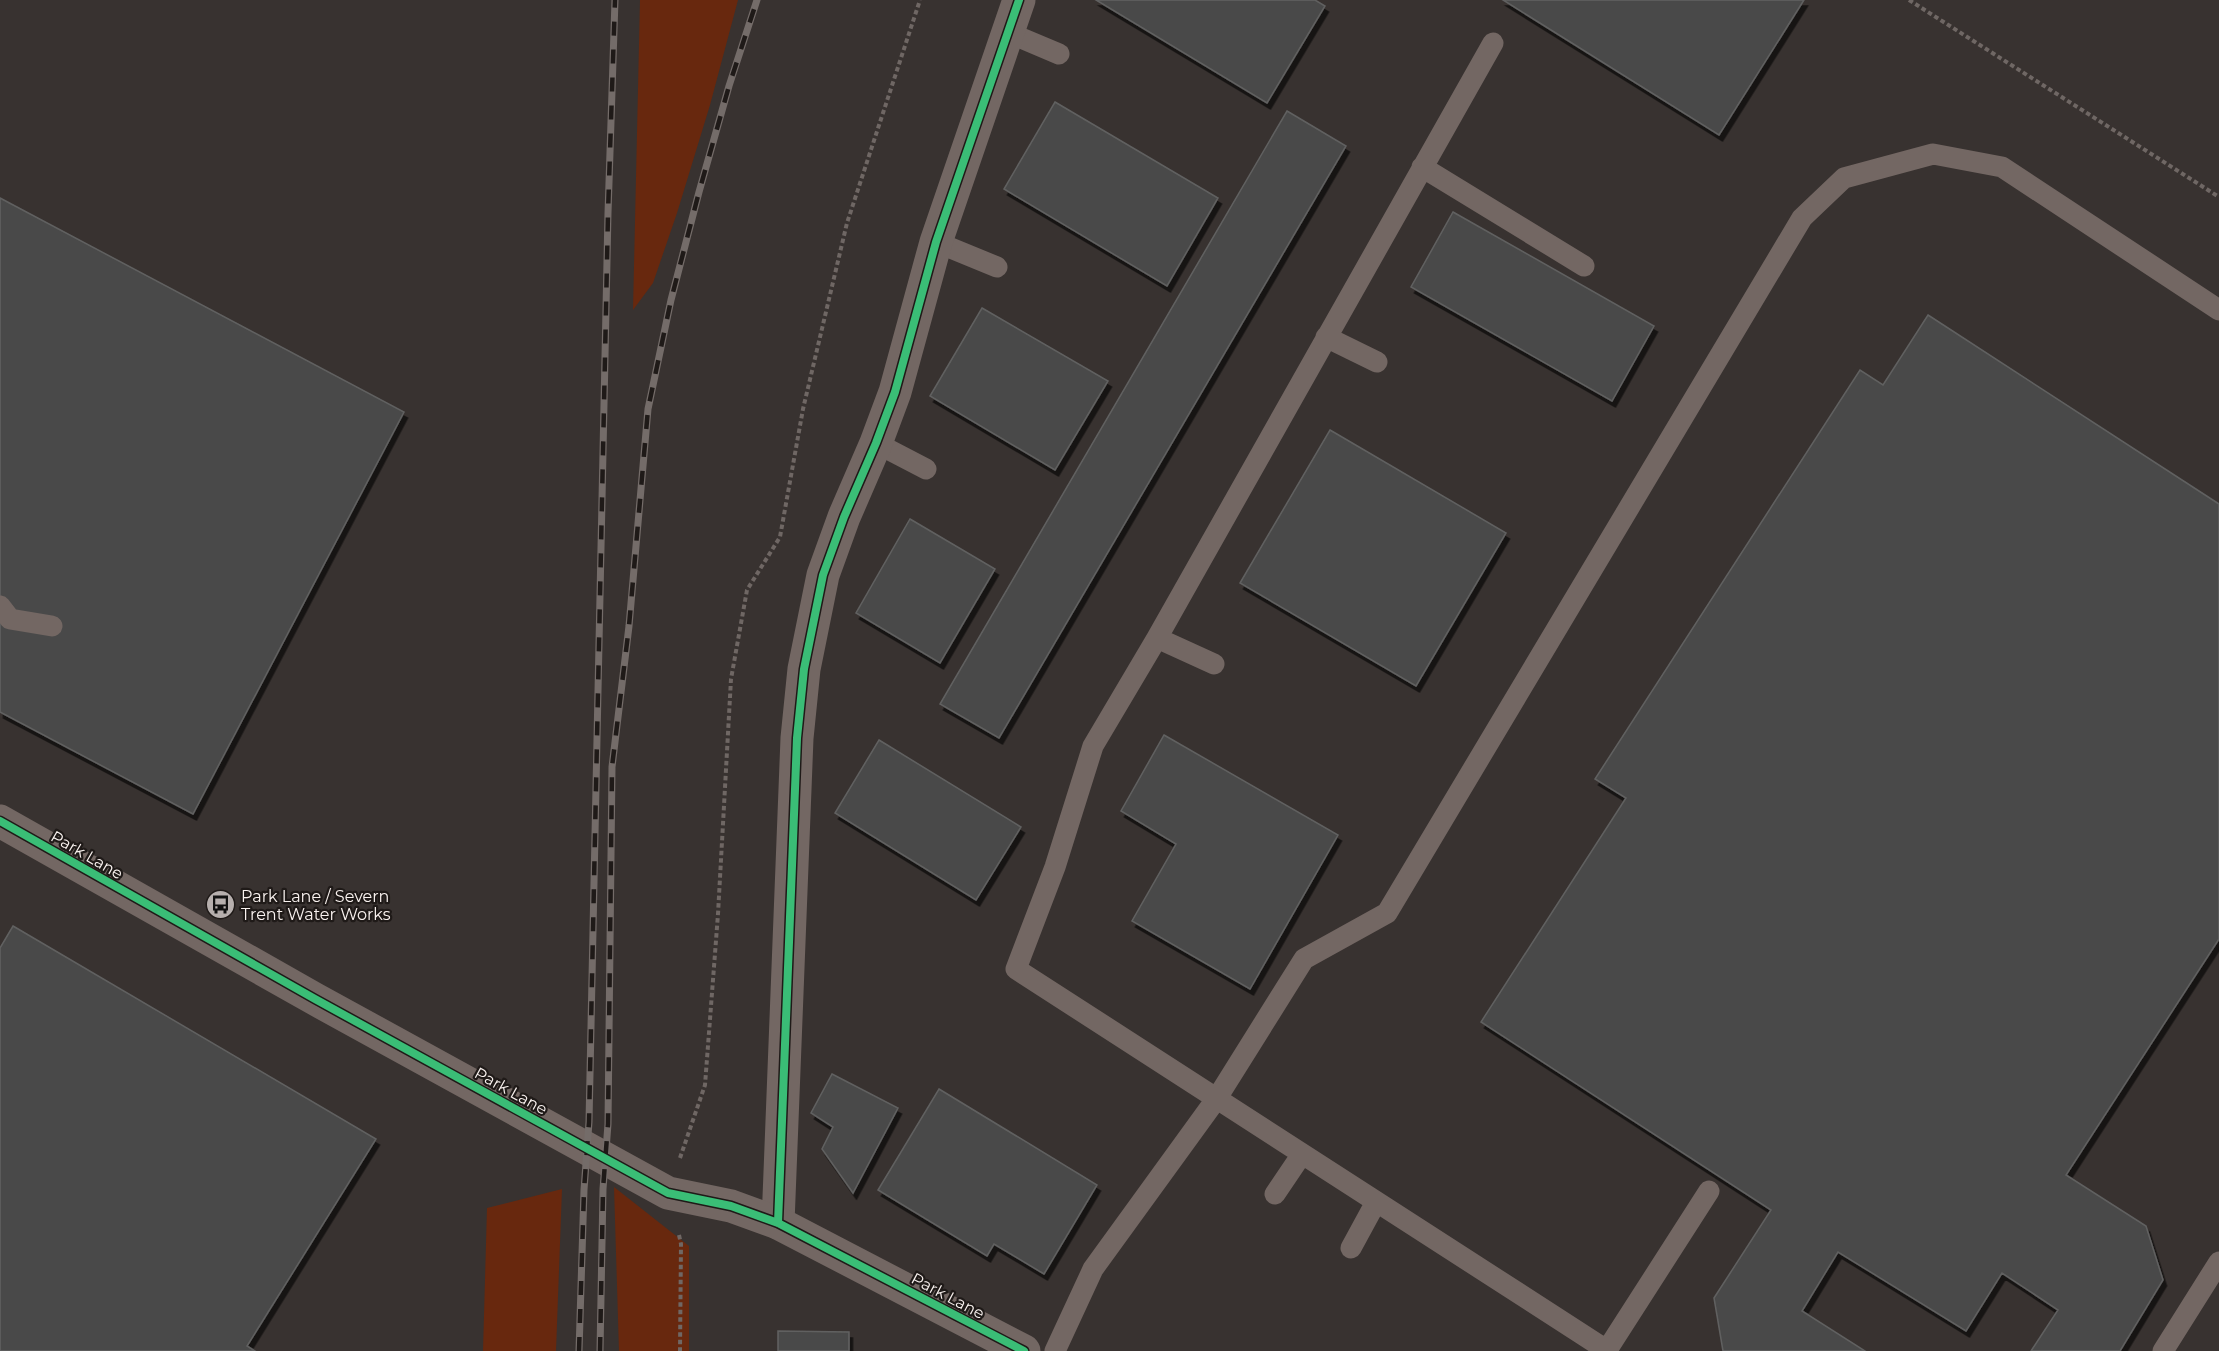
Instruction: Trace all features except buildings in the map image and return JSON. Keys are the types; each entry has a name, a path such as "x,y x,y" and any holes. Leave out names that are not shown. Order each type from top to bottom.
{"street":[{"path":"778,1223 797,738 804,669 823,575 895,392 936,242 1019,0"},
{"name":"Park Lane","path":"0,821 315,999 668,1193 731,1206 778,1223 1024,1351"}],"lane":[{"path":"1007,32 1059,54"},
{"path":"1493,43 1157,638 1093,746 1055,867 1016,969 1608,1351 1708,1191"},
{"path":"1055,1351 1093,1269 1217,1098 1304,959 1387,913 1802,218 1844,178 1933,154 2002,167 2219,310"},
{"path":"1422,167 1584,266"},
{"path":"936,242 997,267"},
{"path":"1326,336 1377,362"},
{"path":"876,443 926,469"},
{"path":"0,606 10,619 52,626"},
{"path":"1157,638 1214,664"},
{"path":"1275,1194 1302,1154"},
{"path":"1351,1248 1376,1202"},
{"path":"2163,1351 2219,1262"}],"path":[{"path":"680,1351 681,1244 668,1193 705,1085 718,914 731,679 747,590 780,537 803,409 847,223 920,0"},
{"path":"1909,0 2219,197"}],"shaded area":[{"path":"640,0 738,0 710,105 677,213 653,283 633,310"},
{"path":"614,1187 689,1246 689,1351 619,1351"},
{"path":"562,1189 556,1351 483,1351 487,1208"}],"railway":[{"path":"579,1351 584,1190 589,1122 608,213 615,0"},
{"path":"600,1351 603,1189 608,1124 612,767 629,626 648,409 671,300 699,192 729,86 757,0"}],"cycle path":[{"path":"778,1223 797,738 804,669 823,575 895,392 936,242 1019,0"},
{"path":"0,821 315,999 668,1193 731,1206 778,1223 1024,1351"}],"place":[{"name":"Park Lane / Severn Trent Water Works","path":"220,905"}]}
